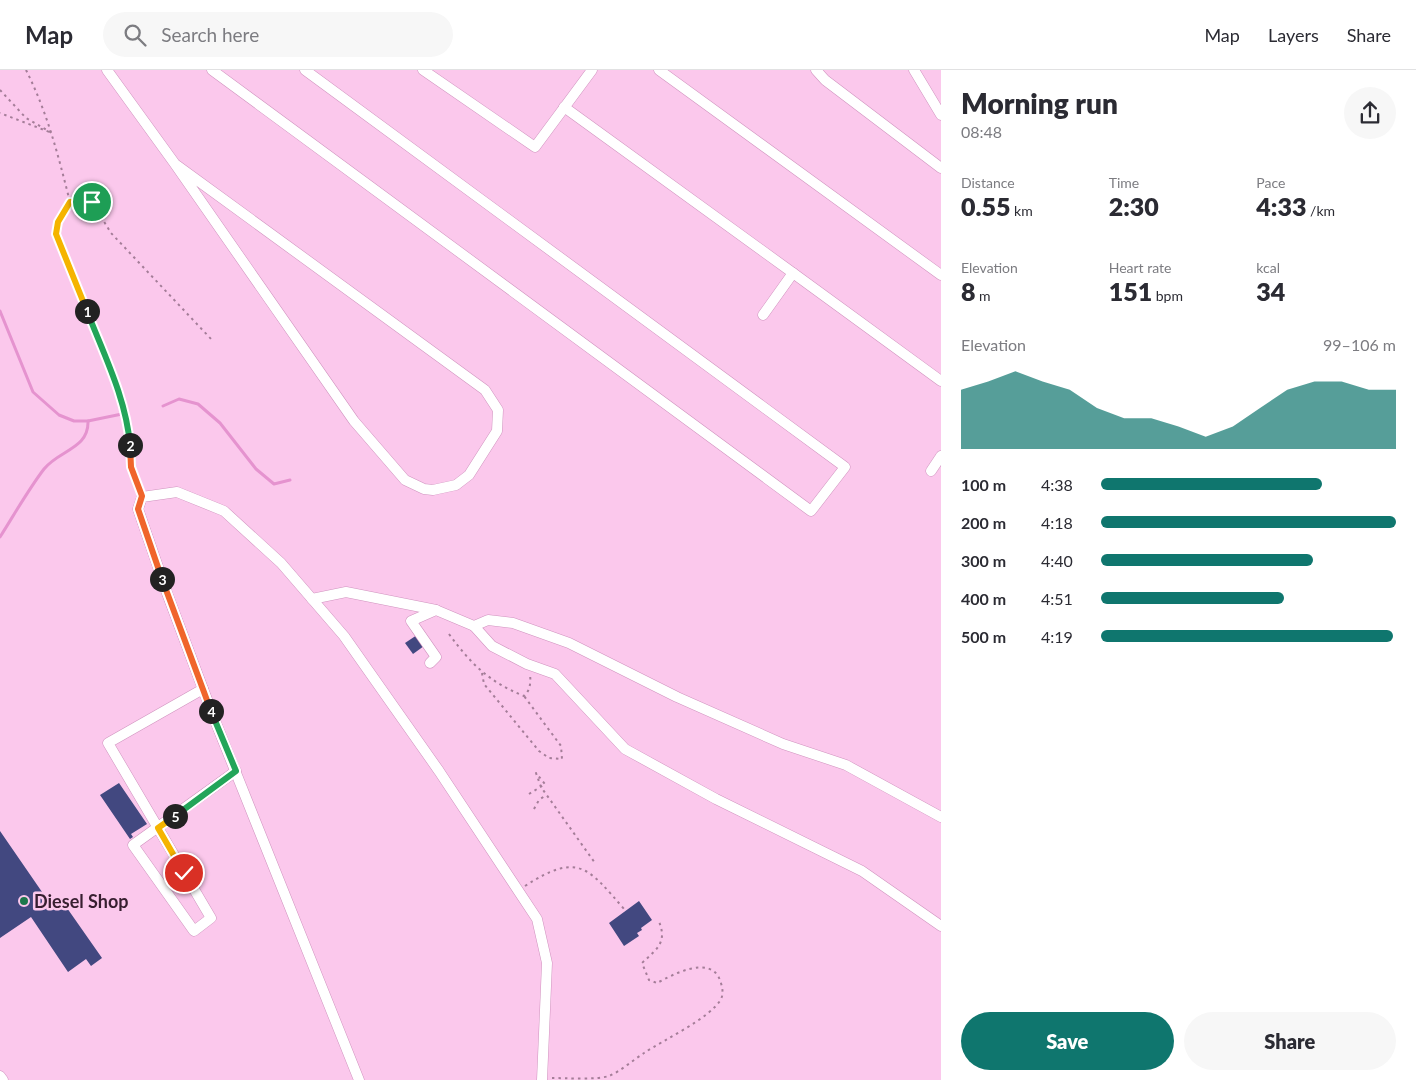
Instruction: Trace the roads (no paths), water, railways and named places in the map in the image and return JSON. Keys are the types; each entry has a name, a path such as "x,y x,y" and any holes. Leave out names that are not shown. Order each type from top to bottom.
{"lane":[{"path":"107,70 175,164 354,421 394,469 405,480 424,490 448,488 469,475 497,431 498,410 485,390 175,164"},
{"path":"212,70 812,511 845,467 305,70"},
{"path":"423,70 535,147 592,70"},
{"path":"659,70 941,275"},
{"path":"816,70 825,80 941,168"},
{"path":"914,70 941,115"},
{"path":"564,108 941,381"},
{"path":"764,315 793,273"},
{"path":"931,471 941,456"},
{"path":"359,1080 166,593 138,509 142,496 177,492 224,512 281,563 344,636 439,771 536,919 547,963 542,1079"},
{"path":"312,599 346,592 436,610 474,626 492,646 527,664 555,674 625,749 716,799 862,871 941,926"},
{"path":"430,663 436,657 411,621 436,610"},
{"path":"474,626 488,620 513,623 569,643 677,697 783,744 846,765 941,817"},
{"path":"203,688 108,743 158,828 211,918 194,931 134,845 158,828 236,771"},
{"path":"0,1076 3,1080"}],"waterway":[{"path":"0,311 33,392 59,415 74,421 88,421 122,414"},
{"path":"163,406 179,399 198,404 220,423 256,469 274,484 290,480"},
{"path":"0,537 44,469 57,457 84,438 88,421"}],"place":[{"name":"Diesel Shop","path":"24,901"}]}
